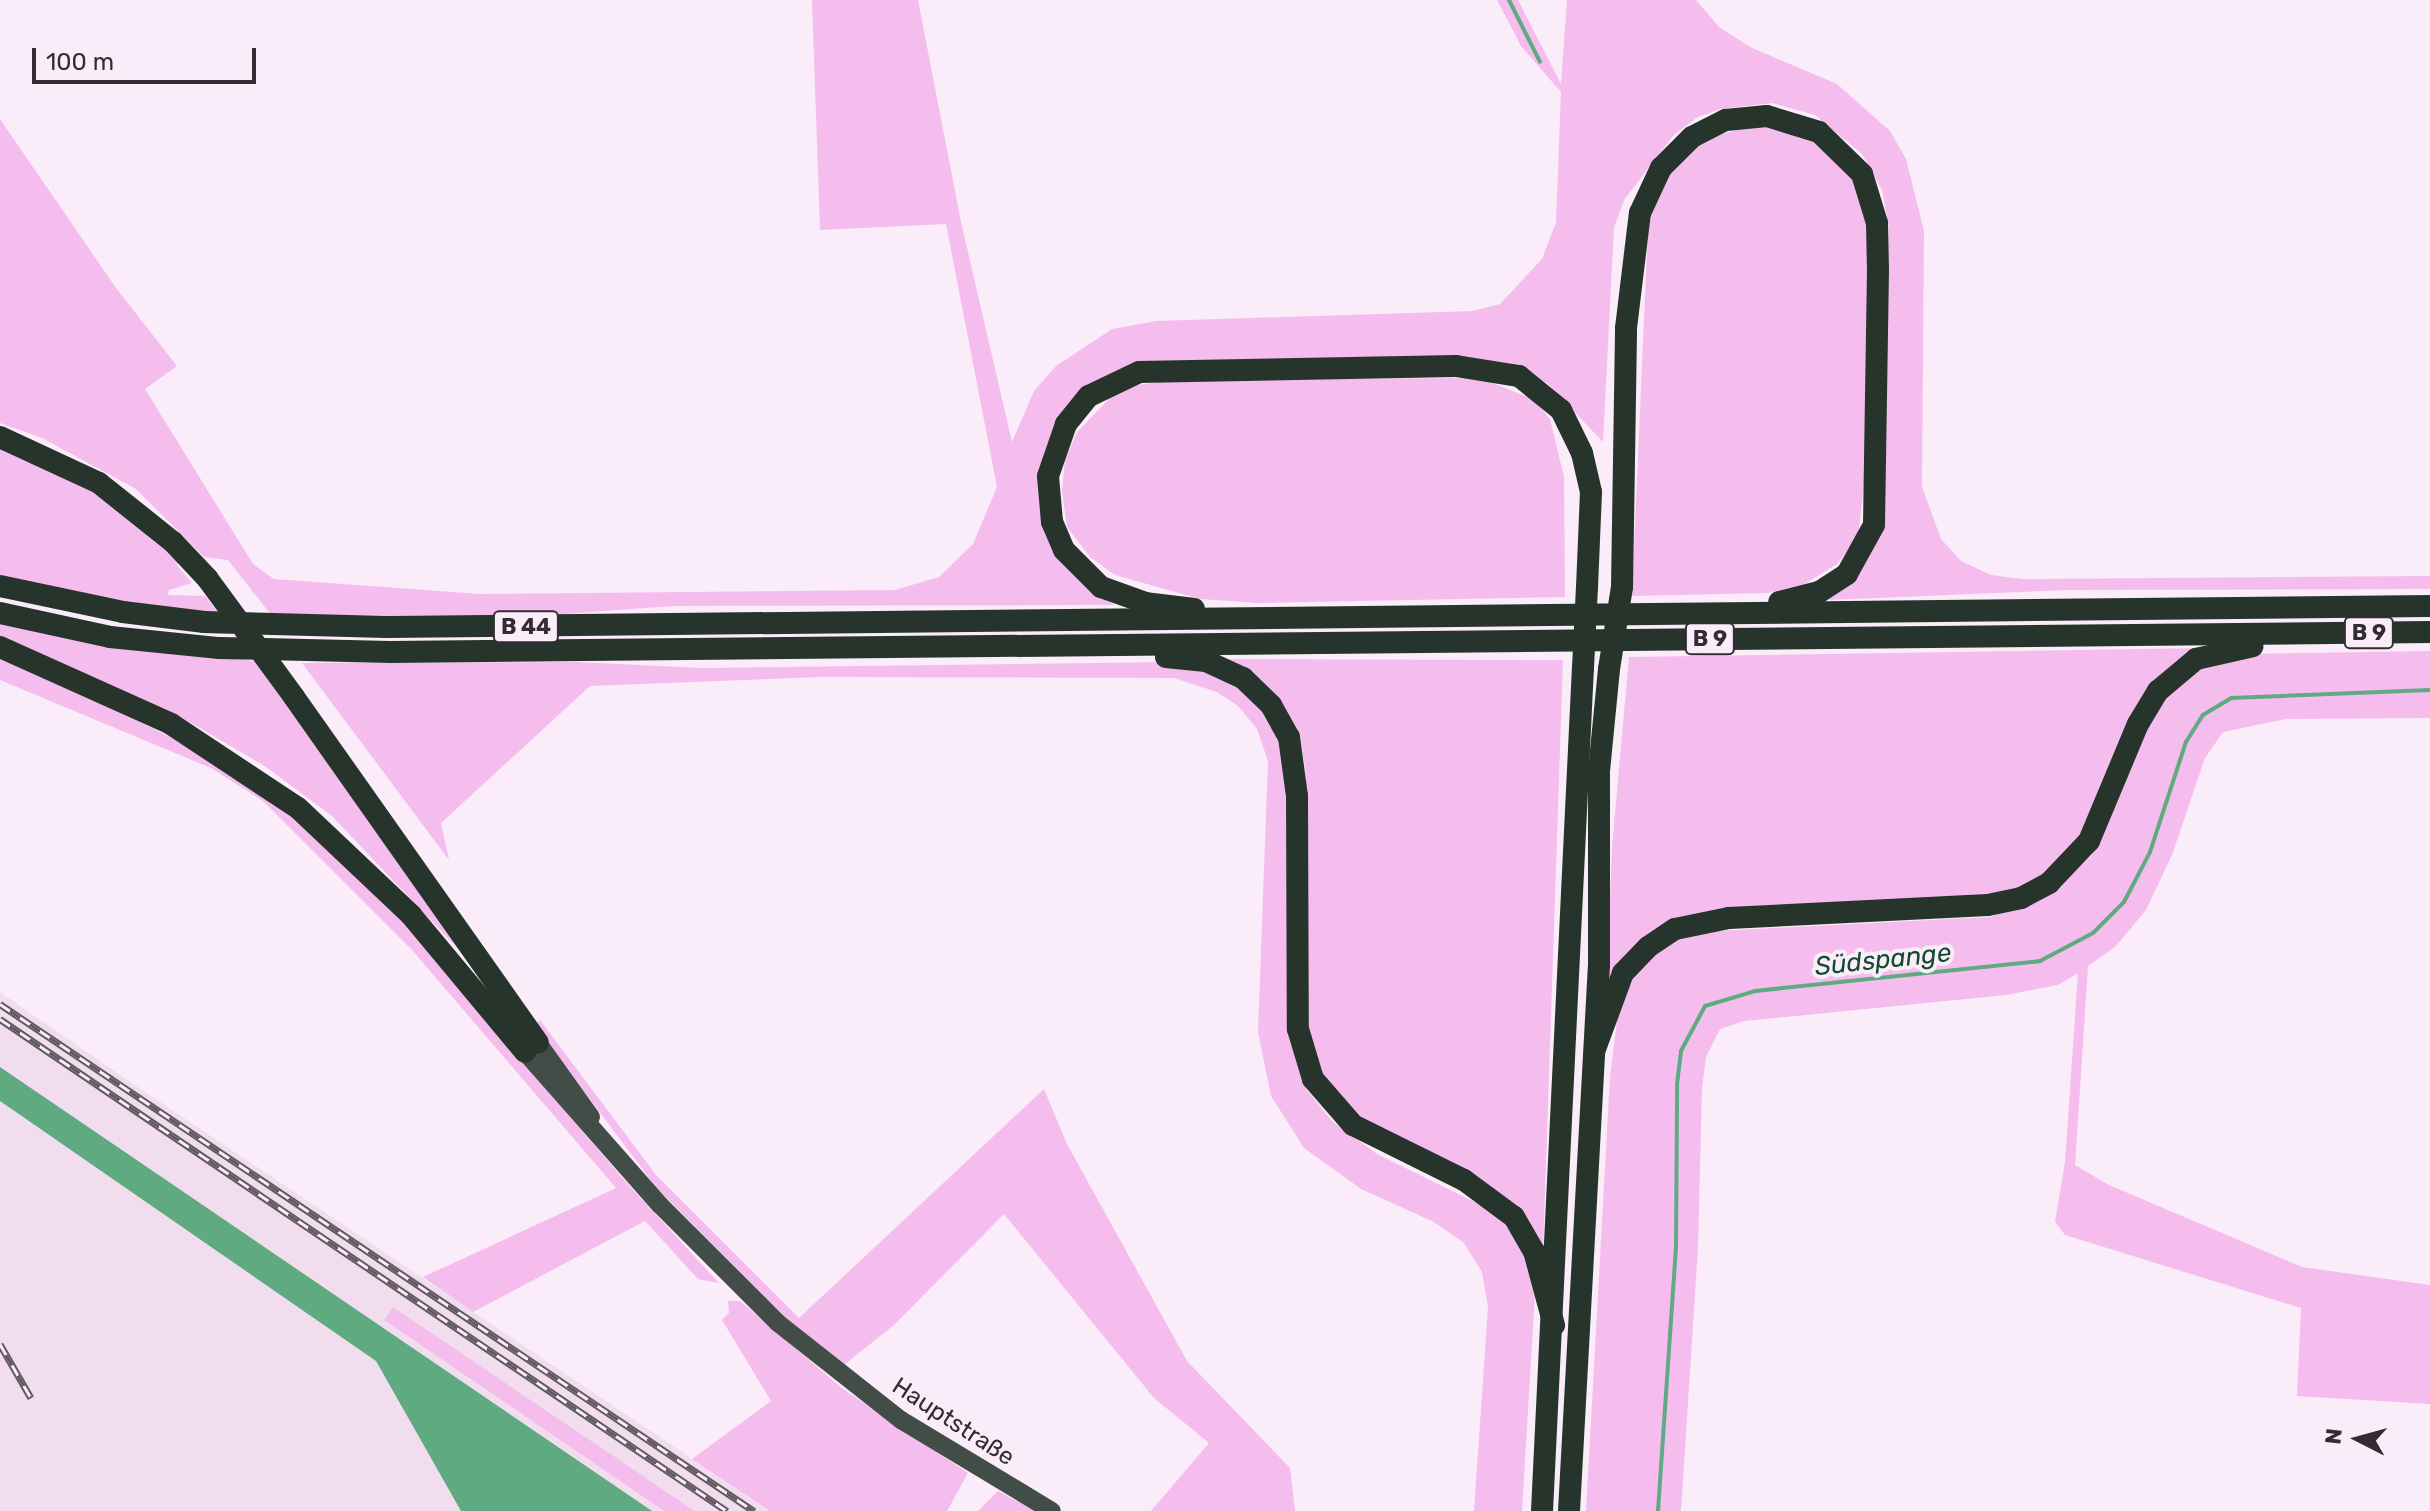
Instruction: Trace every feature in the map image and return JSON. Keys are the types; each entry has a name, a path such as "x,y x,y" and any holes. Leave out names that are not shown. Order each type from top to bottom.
{"highway":[{"path":"1569,1511 1595,1049 1598,786 1609,669 1622,587 1626,314 1640,213 1661,168 1700,132 1746,117 1789,120 1819,132 1849,158 1870,193 1877,223 1874,525 1859,559 1834,584 1799,599 1723,612"},
{"path":"1217,620 1193,609 1146,603 1101,587 1080,570 1058,537 1048,491 1057,441 1089,396 1123,376 1158,369 1504,370 1533,384 1561,410 1582,453 1591,492 1554,1325 1542,1511"},
{"path":"0,437 99,483 173,542 207,578 294,697 532,1048"},
{"name":"B 44","path":"0,586 123,612 204,622 356,627 1217,620"},
{"name":"B 9","path":"1217,620 2430,606"},
{"name":"B 44","path":"0,613 110,637 219,648 390,652 1112,645"},
{"name":"B 9","path":"1112,645 2430,632"},
{"path":"1595,1049 1623,973 1648,947 1675,929 1729,918 1988,905 2035,892 2066,869 2089,841 2138,724 2170,678 2211,654 2307,634"},
{"path":"1112,645 1226,668 1257,690 1281,718 1296,770 1297,1001 1301,1048 1313,1079 1353,1125 1464,1180 1514,1217 1534,1251 1554,1325"},
{"path":"0,647 171,724 298,808 411,915 532,1048"}],"main road":[{"name":"Hauptstraße","path":"532,1048 581,1120 594,1127 734,1283 832,1368 935,1442 1052,1511"}],"shaded area":[{"path":"812,0 918,0 961,222 1012,442 1034,391 1056,366 1112,329 1156,321 1473,311 1500,304 1542,259 1556,222 1561,92 1521,46 1497,0 1518,0 1561,84 1567,0 1696,0 1719,27 1750,47 1837,84 1890,131 1906,159 1924,231 1922,487 1941,539 1961,561 1991,575 2022,579 2430,576 2430,589 2068,590 1828,600 1861,570 1889,227 1882,190 1862,154 1815,115 1772,103 1720,109 1696,118 1673,136 1624,200 1614,228 1603,442 1547,383 1496,362 1092,385 1040,477 1088,586 1114,605 673,606 551,615 272,616 228,560 204,557 136,489 42,438 0,423 0,119 116,288 177,366 145,389 253,564 274,579 480,594 895,590 939,577 973,544 997,487 946,224 820,230"},
{"path":"1758,123 1803,133 1849,171 1861,197 1867,229 1867,456 1858,538 1837,564 1803,585 1768,593 1632,596 1648,227 1658,190 1680,160 1702,141"},
{"path":"1480,378 1533,399 1550,419 1564,477 1565,597 1259,603 1200,599 1115,575 1090,557 1067,527 1062,491 1065,460 1077,432 1112,396 1138,385 1173,380"},
{"path":"0,443 92,487 180,558 177,565 192,583 169,590 168,595 205,596 218,613 114,601 0,576"},
{"path":"0,623 136,649 255,661 461,952 332,816 266,767 193,724 0,637"},
{"path":"2204,648 2144,696 2084,831 2043,876 2004,893 1976,897 1702,916 1607,988 1612,847 1629,657"},
{"path":"2430,651 2430,718 2286,719 2223,732 2205,758 2172,855 2146,910 2115,947 2088,966 2075,1165 2109,1185 2302,1267 2430,1285 2430,1404 2297,1396 2301,1308 2065,1235 2055,1222 2065,1162 2078,973 2058,985 2006,995 1744,1021 1720,1029 1706,1057 1702,1088 1698,1248 1681,1511 1586,1511 1610,1077 1619,1005 1636,972 1663,945 1695,932 1990,917 2054,891 2092,855 2148,726 2173,688 2203,668 2243,654"},
{"path":"0,659 74,689 228,766 354,865 625,1181 719,1283 698,1279 645,1221 473,1312 423,1277 616,1188 412,950 263,801 211,768 0,680"},
{"path":"1223,659 1563,660 1543,1253 1533,1232 1356,1118 1331,1091 1315,1059 1307,1015 1306,775 1300,734 1277,696"},
{"path":"577,662 700,668 1167,662 1229,679 1270,716 1285,748 1289,1031 1307,1090 1332,1121 1377,1154 1497,1213 1528,1259 1535,1294 1522,1511 1474,1511 1488,1307 1482,1272 1464,1243 1434,1222 1361,1189 1304,1148 1271,1096 1258,1032 1268,761 1257,729 1238,706 1217,692 1174,678 819,677 590,686 441,823 449,860 302,663"},
{"path":"0,992 770,1511 695,1511 393,1307 384,1320 664,1511 0,1511"},
{"path":"540,1020 656,1175 799,1318 1044,1089 1067,1144 1187,1361 1290,1468 1295,1511 1151,1511 1209,1443 1154,1398 1004,1214 894,1325 844,1365 781,1314 656,1187 534,1025"},
{"path":"0,1067 652,1511 461,1511 376,1361 0,1101"},
{"path":"728,1301 740,1301 843,1389 968,1473 947,1511 770,1511 692,1459 771,1401 722,1320 729,1313"},
{"path":"393,1307 695,1511 664,1511 384,1320"},
{"path":"998,1491 1035,1511 978,1511"}],"waterway":[{"path":"1509,0 1540,62"},
{"name":"Südspange","path":"1658,1511 1676,1247 1677,1084 1681,1051 1705,1006 1755,991 2040,961 2093,933 2124,902 2150,852 2186,742 2203,715 2231,698 2430,690"}],"railway":[{"path":"0,1004 754,1511"},
{"path":"0,1019 727,1511"},
{"path":"0,1344 31,1398"}]}
